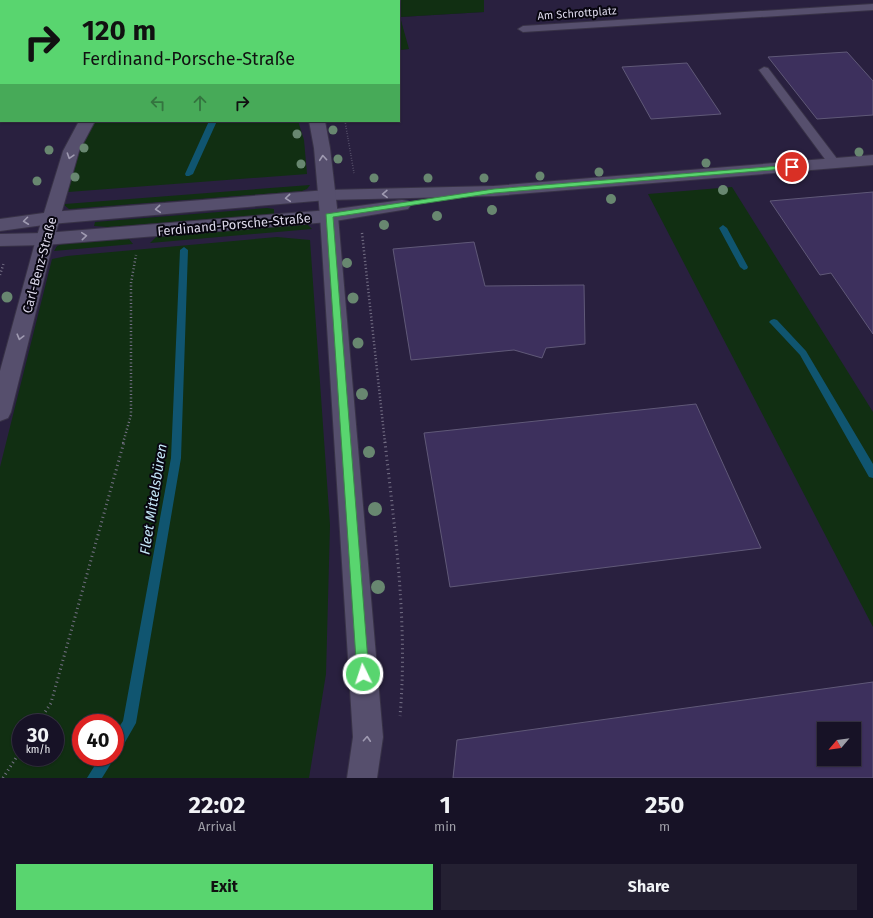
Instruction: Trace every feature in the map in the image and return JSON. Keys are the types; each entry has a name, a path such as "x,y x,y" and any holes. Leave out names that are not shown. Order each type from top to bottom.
{"street":[{"name":"Carl-Benz-Straße","path":"0,412 5,374 51,218 71,151 86,122"},
{"path":"317,122 322,148 328,205 368,737 362,778"},
{"name":"Ferdinand-Porsche-Straße","path":"0,225 51,218 328,205 873,160"},
{"name":"Ferdinand-Porsche-Straße","path":"0,240 45,239 140,232 328,205 359,211 494,191"}],"lane":[{"name":"Am Schrottplatz","path":"523,29 873,7"},
{"path":"764,70 834,163"}],"path":[{"path":"346,122 354,176"},
{"path":"359,211 400,578 402,694 400,717"},
{"path":"44,714 51,702 131,415 132,283 140,232"},
{"path":"3,778 12,764"}],"shaded area":[{"path":"484,0 873,0 873,778 0,778 0,122 400,122 400,50 408,49 400,17 484,12"}],"green space":[{"path":"400,0 484,0 484,12 400,17"},
{"path":"400,17 409,49 400,50"},
{"path":"92,122 298,122 304,140 307,174 68,192 83,139"},
{"path":"310,185 307,189 302,191 69,209 64,205 65,204"},
{"path":"732,187 873,412 873,627 648,194"},
{"path":"267,208 274,209 274,214 108,227 94,226 95,222"},
{"path":"302,224 308,225 312,229 150,243 156,237"},
{"path":"277,237 310,240 330,525 326,674 309,778 0,778 0,467 52,259 67,256"},
{"path":"129,239 133,244 54,251 57,246 62,244"}],"building":[{"path":"847,52 873,81 873,115 817,119 768,57"},
{"path":"687,63 721,114 651,119 622,67"},
{"path":"873,192 873,334 831,273 820,275 770,201"},
{"path":"474,242 485,286 584,285 585,344 546,348 542,358 514,350 411,360 393,249"},
{"path":"696,404 761,548 450,587 424,433"},
{"path":"873,682 873,778 453,778 457,740"}],"waterway":[{"name":"Fleet Mittelsbüren","path":"189,174 213,122"},
{"name":"Fleet Mittelsbüren","path":"723,228 744,267"},
{"name":"Fleet Mittelsbüren","path":"124,731 129,723 176,458 184,250"},
{"name":"Fleet Mittelsbüren","path":"774,322 803,353 873,474"},
{"name":"Fleet Mittelsbüren","path":"94,778 102,766"}],"route":[{"path":"363,674 329,216 494,191 792,167"}]}
